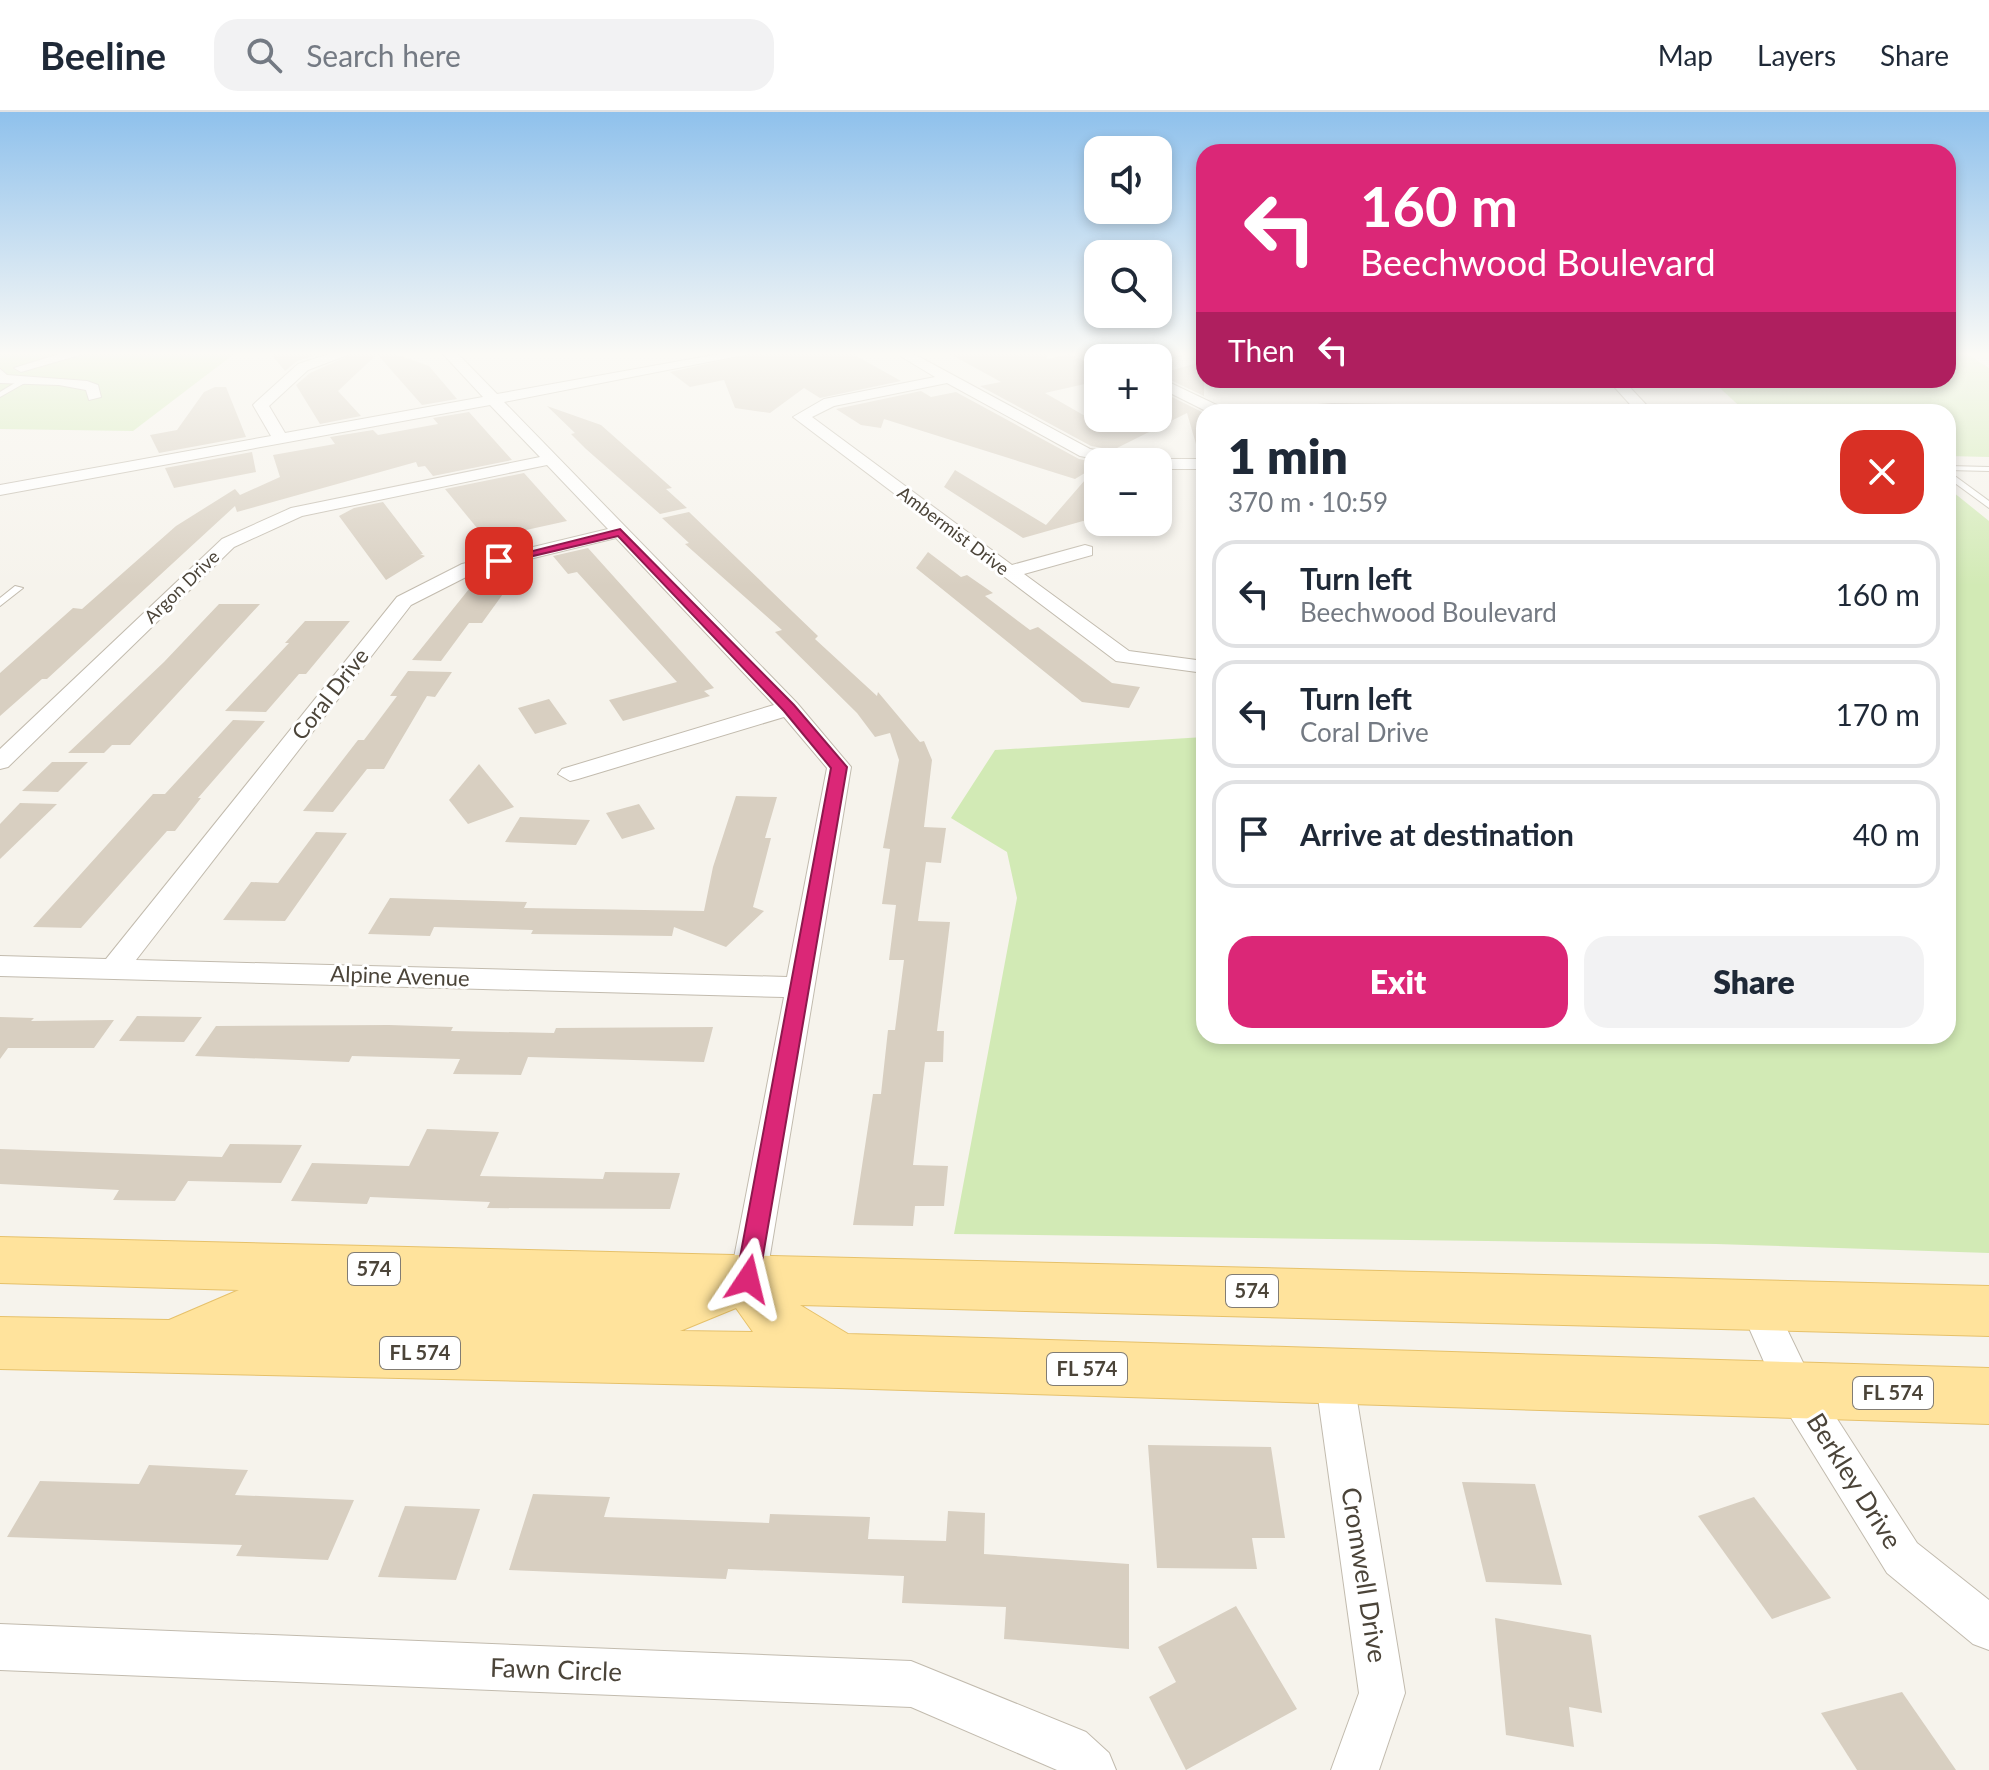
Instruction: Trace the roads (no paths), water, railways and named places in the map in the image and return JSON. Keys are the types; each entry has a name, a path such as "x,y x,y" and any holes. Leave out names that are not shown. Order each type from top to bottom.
{"main road":[{"name":"574","path":"0,1260 1989,1311"},
{"path":"173,1347 247,1312 644,1319 748,1279 781,1325 839,1361"},
{"name":"FL 574","path":"0,1343 839,1361 1989,1396"}],"street":[{"path":"276,431 280,438"},
{"path":"0,490 316,431"},
{"path":"522,431 789,708 839,767 748,1279"},
{"name":"Ambermist Drive","path":"820,431 1123,657 1196,666"},
{"path":"1045,431 1084,452"},
{"name":"Argon Drive","path":"0,762 228,543 297,512 549,460"},
{"path":"1172,464 1196,464"},
{"name":"Coral Drive","path":"114,968 404,601 469,568 620,532"},
{"path":"1009,572 1085,551"},
{"path":"570,774 789,708"},
{"name":"Alpine Avenue","path":"0,966 799,987"},
{"name":"Berkley Drive","path":"1757,1305 1796,1390 1902,1558 1989,1628"},
{"name":"Cromwell Drive","path":"1334,1376 1382,1693 1355,1770"},
{"name":"Fawn Circle","path":"0,1647 911,1684 1069,1749 1092,1770"}],"lane":[{"path":"1956,471 1989,469"},
{"path":"1956,478 1989,505"},
{"path":"0,603 18,588"}]}
